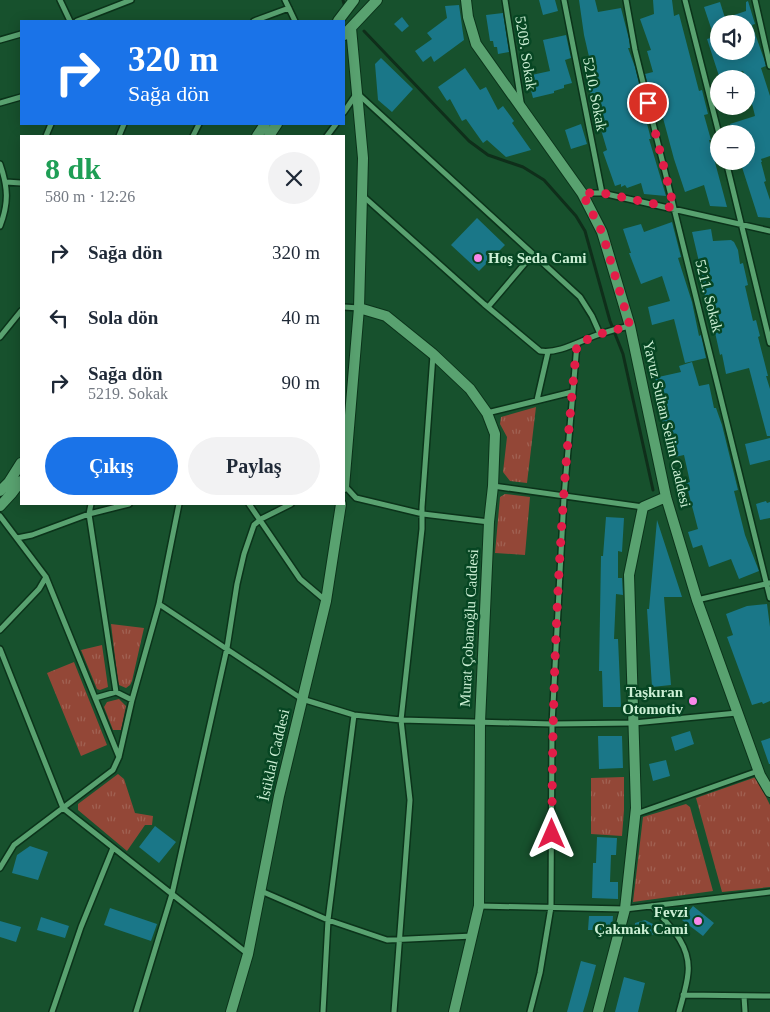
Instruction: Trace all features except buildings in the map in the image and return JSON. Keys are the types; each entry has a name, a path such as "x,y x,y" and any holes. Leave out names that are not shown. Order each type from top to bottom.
{"street":[{"path":"60,0 70,20"},
{"path":"80,20 131,0"},
{"path":"285,0 295,20"},
{"path":"339,20 354,0"},
{"path":"345,475 360,308 363,158 357,93 347,31 378,0"},
{"name":"Yavuz Sultan Selim Caddesi","path":"466,0 468,18 476,44 582,193 602,232 666,497 697,600 758,771 770,792"},
{"name":"5209. Sokak","path":"505,0 522,110"},
{"name":"5210. Sokak","path":"564,0 602,193"},
{"name":"5211. Sokak","path":"626,0 635,50 768,583 770,598"},
{"path":"685,0 717,125"},
{"path":"756,0 770,66"},
{"path":"259,20 289,8"},
{"path":"0,40 20,34"},
{"path":"345,111 357,93"},
{"path":"357,93 580,297 592,316 600,334"},
{"path":"0,103 20,97"},
{"path":"0,166 6,182 7,197 4,216 0,226"},
{"path":"728,170 770,344"},
{"path":"6,182 20,183"},
{"path":"582,193 602,193 770,231"},
{"path":"362,195 540,351 548,352 577,344 600,334 625,327"},
{"path":"488,307 533,254"},
{"path":"345,306 360,308"},
{"name":"Murat Çobanoğlu Caddesi","path":"360,308 386,316 433,354 470,389 487,413 495,434 480,722 479,906 454,1012"},
{"path":"0,337 20,311"},
{"path":"530,1012 540,974 551,907 552,724 564,496 577,344"},
{"path":"537,400 548,352"},
{"path":"394,1012 410,800 401,720 422,514 433,354"},
{"path":"487,413 572,392"},
{"path":"0,491 20,464"},
{"path":"0,506 20,482"},
{"path":"493,486 643,507 666,497"},
{"path":"345,487 356,498 422,514 489,522"},
{"path":"91,505 89,514 116,692"},
{"path":"17,538 32,535 89,514 125,505"},
{"path":"0,868 14,845 113,770 119,757 132,700 159,604 179,505"},
{"path":"250,505 300,578 326,601"},
{"path":"136,1012 172,894 227,648 237,584 244,554 254,525 289,505"},
{"name":"İstiklal Caddesi","path":"231,1012 248,954 279,796 326,601 341,505"},
{"path":"598,1012 624,909 635,814 629,575 643,507"},
{"path":"0,516 46,578 119,757"},
{"path":"0,630 39,590 46,578"},
{"path":"697,600 768,583"},
{"path":"159,604 302,699 354,715 401,720 552,724 634,723 737,713"},
{"path":"0,649 63,808 248,954"},
{"path":"95,698 116,692 132,700"},
{"path":"323,1012 328,920 354,715"},
{"path":"635,814 758,771"},
{"path":"52,1012 81,927 113,848"},
{"path":"260,890 328,920 387,940 473,936"},
{"path":"479,906 624,909 770,892"},
{"path":"652,906 679,937 686,952 688,972 679,1012"},
{"path":"683,995 770,996"},
{"path":"744,996 745,1012"}],"green space":[{"path":"536,407 527,483 510,481 503,472 507,437 500,424 501,417"},
{"path":"505,494 530,497 525,555 495,553 500,497"},
{"path":"111,624 144,628 132,681 126,688 119,685 118,682"},
{"path":"102,645 108,687 100,690 97,689 81,650"},
{"path":"74,662 107,745 81,756 47,673"},
{"path":"119,699 126,706 121,730 113,730 104,707 107,702"},
{"path":"118,774 124,779 135,813 153,816 152,825 145,825 127,851 78,810 78,804"},
{"path":"624,777 622,836 591,834 591,778"},
{"path":"756,777 770,805 770,887 722,892 696,798"},
{"path":"686,804 690,807 713,891 633,902 643,817"}],"waterway":[{"path":"343,0 344,4"},
{"path":"364,31 469,141 488,155 523,167 544,180 576,216 585,231 610,321 623,354 653,490"}],"place":[{"name":"Hoş Seda Cami","path":"478,258"},
{"name":"Taşkıran Otomotiv","path":"693,701"},
{"name":"Fevzi Çakmak Cami","path":"698,921"}],"route":[{"path":"552,834 552,724 564,496 577,344 600,334 630,326 602,232 582,193 602,193 674,208 648,103"}]}
